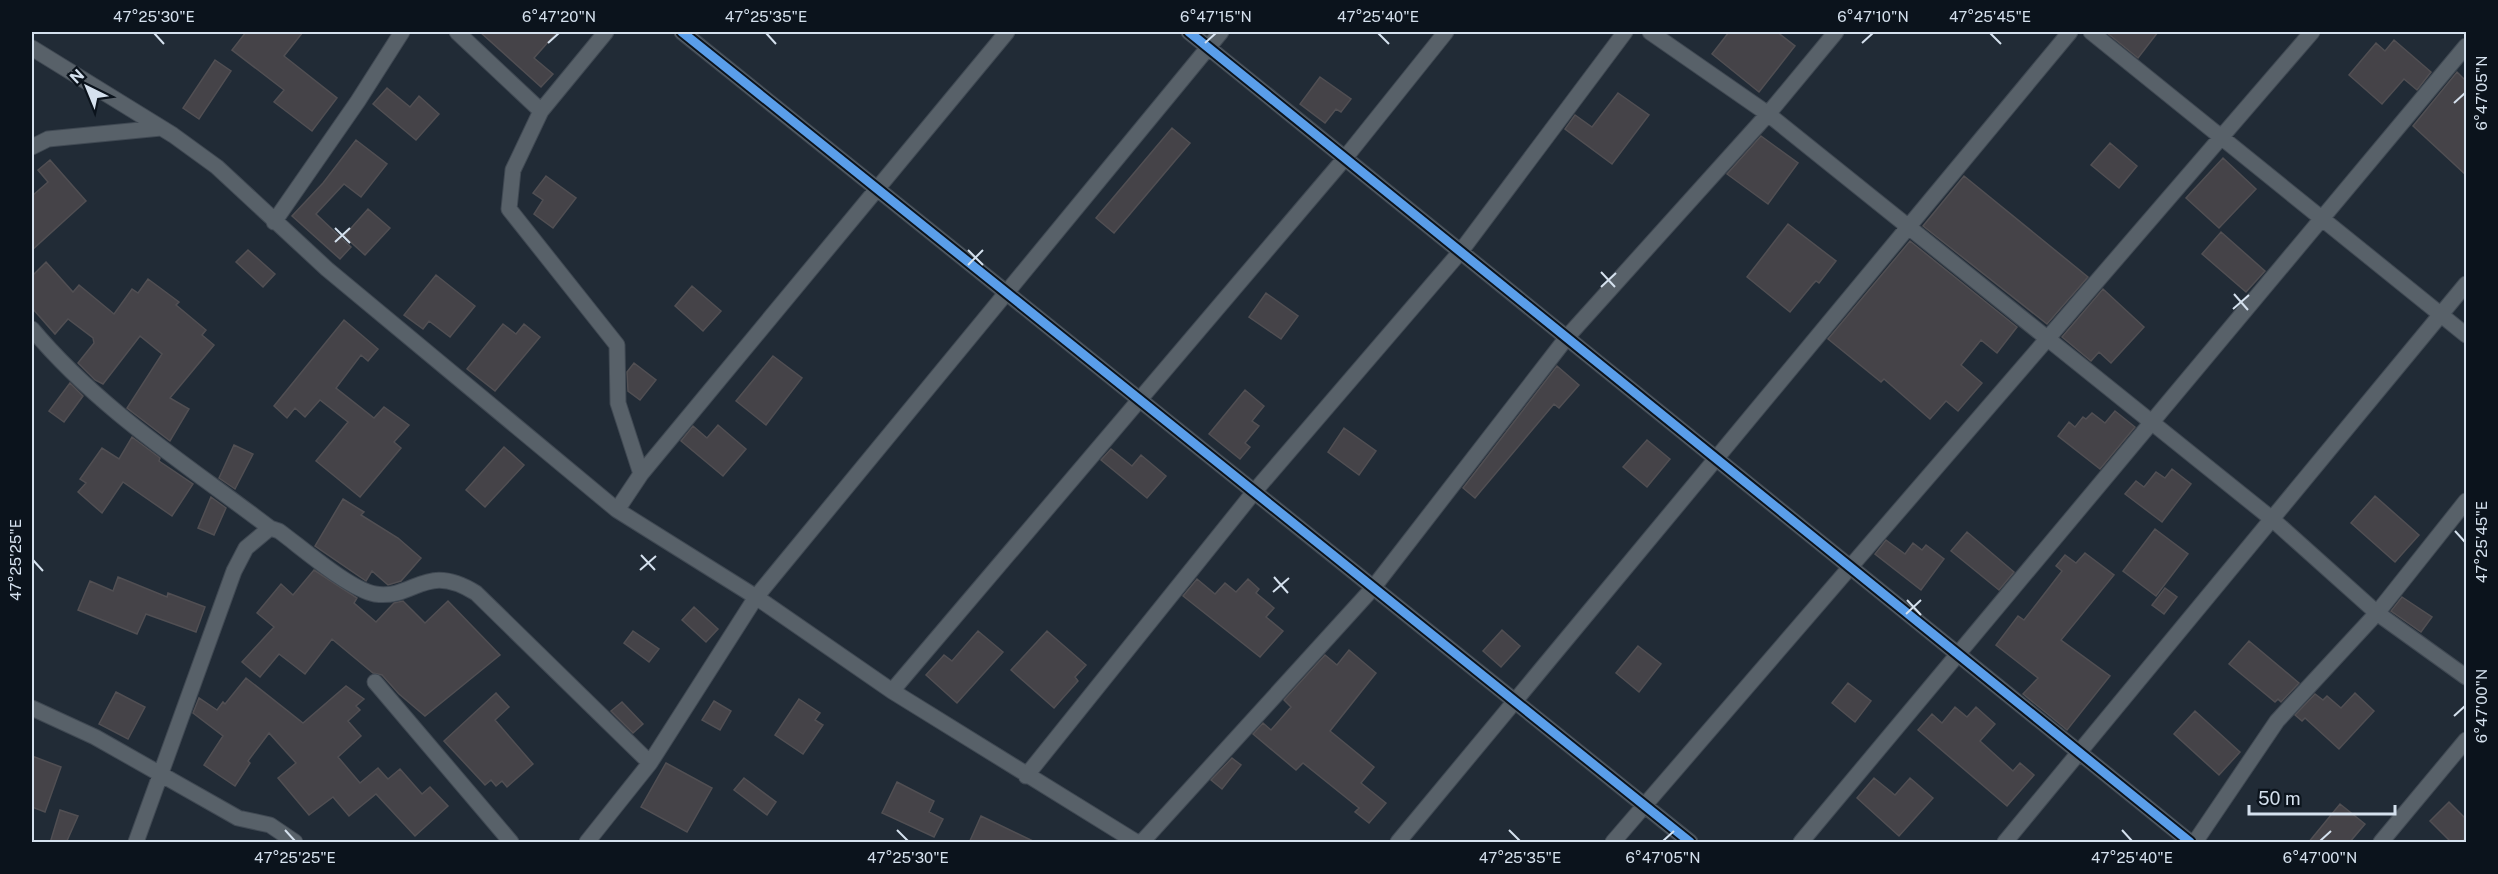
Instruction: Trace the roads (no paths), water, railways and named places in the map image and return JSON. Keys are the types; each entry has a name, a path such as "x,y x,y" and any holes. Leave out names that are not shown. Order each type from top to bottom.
{"street":[{"path":"274,222 358,101 402,32"},
{"path":"457,32 542,111"},
{"path":"606,32 542,111 513,170 509,209 617,345 618,403 641,474"},
{"path":"682,32 1690,843"},
{"path":"617,510 641,474 1007,32"},
{"path":"1189,32 2193,843 2277,721 2377,613 2466,501"},
{"path":"587,843 650,763 756,597 1221,32"},
{"path":"892,691 1345,158 1446,32"},
{"path":"1026,776 1254,492 1461,251 1625,32"},
{"path":"1650,32 1768,114 2272,519 2377,613 2466,677"},
{"path":"1142,843 1373,588 1568,336 1768,114 1836,32"},
{"path":"1398,843 2070,32"},
{"path":"2091,32 2466,335"},
{"path":"1613,843 2312,32"},
{"path":"1801,843 2466,46"},
{"path":"32,48 161,128 238,183 274,222 617,510 756,597 892,691 1136,843"},
{"path":"32,147 48,139 161,128"},
{"path":"2005,843 2466,284"},
{"path":"32,329 57,360 111,410 270,528 279,531 358,589 376,594 395,593 418,584 439,580 459,583 476,593 650,763"},
{"path":"136,843 234,572 246,548 270,528"},
{"path":"375,682 510,843"},
{"path":"32,708 161,772 238,818 270,825 295,843"},
{"path":"2381,843 2466,740"}]}
